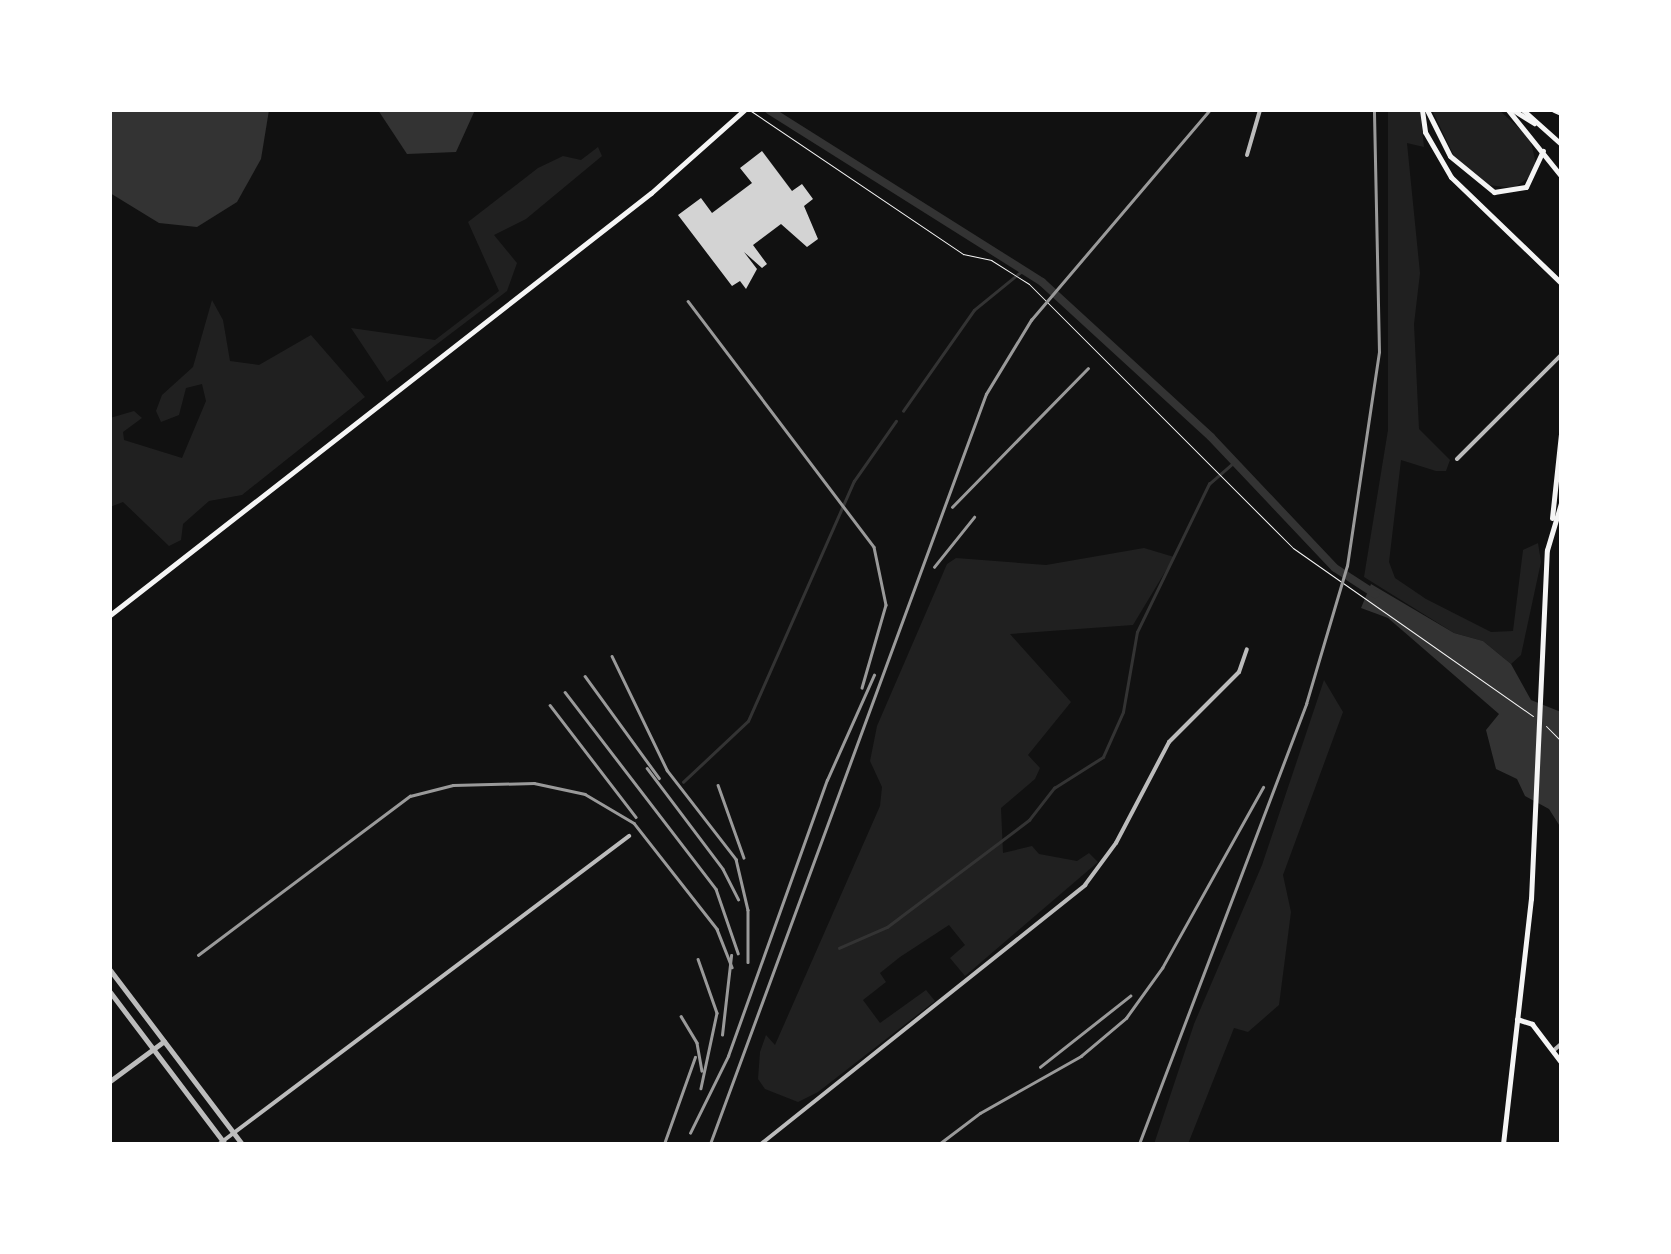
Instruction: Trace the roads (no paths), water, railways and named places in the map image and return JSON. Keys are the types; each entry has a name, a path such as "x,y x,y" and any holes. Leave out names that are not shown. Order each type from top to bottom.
{"main road":[{"path":"110,614 651,193 746,110"},
{"path":"1425,110 1450,156 1494,192 1526,187 1543,151"},
{"path":"1425,110 1426,132 1452,177 1561,283"},
{"path":"1511,110 1561,176"},
{"path":"1511,110 1541,127"},
{"path":"1522,110 1561,144"},
{"path":"1554,110 1561,113"},
{"path":"1503,1144 1534,817 1552,521 1550,490 1561,434"},
{"path":"1552,521 1561,500"},
{"path":"1517,1019 1532,1024 1561,1062"}],"street":[{"path":"1247,154 1260,110"},
{"path":"1457,459 1561,355"},
{"path":"1550,490 1561,500"},
{"path":"760,1144 1084,885 1116,843 1168,742 1239,672 1247,649"},
{"path":"110,992 222,1143 629,836"},
{"path":"110,970 242,1144"},
{"path":"110,1081 165,1041"},
{"path":"1553,1051 1561,1044"}],"waterway":[{"path":"769,110 1042,282 1211,437 1335,568 1375,594"},
{"path":"903,411 974,310 1023,270"},
{"path":"683,782 748,721 854,481 896,421"},
{"path":"839,948 887,927 1029,820 1054,788 1103,757 1123,712 1137,632 1209,484 1235,461"}],"railway":[{"path":"710,1144 986,394 1031,320 1210,110"},
{"path":"1139,1144 1306,704 1347,566 1379,352 1374,110"},
{"path":"688,301 874,547 886,605 862,688"},
{"path":"952,507 1088,368"},
{"path":"934,567 974,517"},
{"path":"612,656 667,770 736,859 748,910 748,962"},
{"path":"690,1133 728,1056 827,780 874,675"},
{"path":"585,676 659,778"},
{"path":"565,692 716,889 738,953"},
{"path":"550,705 636,817"},
{"path":"647,768 723,869 738,899"},
{"path":"198,955 410,796 453,785 534,783 585,794 634,823 717,929 732,967"},
{"path":"718,785 744,858"},
{"path":"939,1144 980,1113 1081,1056 1126,1018 1162,968 1263,787"},
{"path":"722,1035 731,956"},
{"path":"698,959 717,1013 701,1088"},
{"path":"1040,1067 1130,996"},
{"path":"681,1016 697,1043 702,1071"},
{"path":"664,1144 695,1057"}]}
